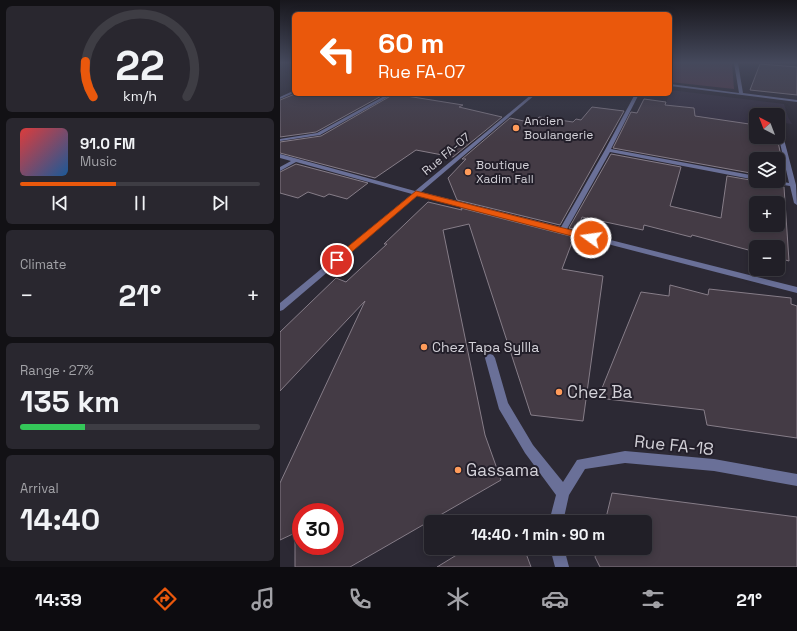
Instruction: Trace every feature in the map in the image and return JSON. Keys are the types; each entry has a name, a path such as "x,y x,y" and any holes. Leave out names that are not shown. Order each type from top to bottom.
{"street":[{"path":"705,89 797,101"},
{"path":"740,89 741,94"},
{"path":"280,98 292,93"},
{"path":"280,140 318,134 387,96"},
{"name":"Rue FA-07","path":"280,308 532,96"},
{"path":"562,231 608,150 636,96"},
{"path":"783,144 797,203"},
{"path":"608,150 749,177"},
{"path":"280,156 562,231 797,290"},
{"path":"280,169 296,160"},
{"path":"785,184 793,185"},
{"path":"490,358 503,405 529,449 563,493"},
{"name":"Rue FA-18","path":"558,515 563,493 581,464 625,457 714,465 797,480"},
{"path":"559,555 562,567"}],"shaded area":[{"path":"672,90 784,104 792,124 785,123 785,108 749,108 749,124 719,120 714,129 664,121 667,100 669,96 672,96"}],"building":[{"path":"797,89 797,95 750,90"},
{"path":"292,95 381,96 316,132 280,137 280,100"},
{"path":"391,96 407,96 463,105 459,107 502,117 453,157 416,150 375,178 280,153 280,142 321,136"},
{"path":"644,99 666,102 665,105 694,108 695,116 749,124 749,144 778,144 780,152 749,152 749,173 613,148 631,112 637,113"},
{"path":"592,107 624,111 560,225 457,200 448,178 466,159 462,159 510,118 533,123 539,117 573,122 576,119 581,120"},
{"path":"611,154 681,167 670,206 721,218 727,176 749,180 749,188 784,188 785,196 749,196 749,232 785,232 785,202 789,261 785,260 785,240 749,240 749,250 692,235 691,237 644,225 643,230 582,217 577,230 569,228"},
{"path":"296,164 368,183 347,199 329,194 324,197 308,192 298,198 280,193 280,172"},
{"path":"428,202 462,210 461,208 574,237 562,269 603,276 583,421 531,415 469,224 443,230 485,435 501,480 440,515 424,515 424,524 350,567 295,567 295,555 344,555 344,503 292,503 292,534 280,540 280,483 365,301 280,391 280,332 336,278 346,282 387,244 384,244"},
{"path":"670,285 708,295 709,289 791,298 791,304 797,306 797,438 707,425 704,410 598,398 641,292 669,296"},
{"path":"612,493 797,517 797,567 600,567 595,557 596,555 652,555 652,515 607,515"},
{"path":"457,555 527,555 531,567 437,567"}],"place":[{"name":"Ancien Boulangerie","path":"516,128"},
{"name":"Boutique Xadim Fall","path":"468,172"},
{"name":"Chez Tapa Syllla","path":"424,347"},
{"name":"Chez Ba","path":"559,392"},
{"name":"Gassama","path":"458,470"}],"route":[{"path":"337,260 416,193 591,238"}]}
